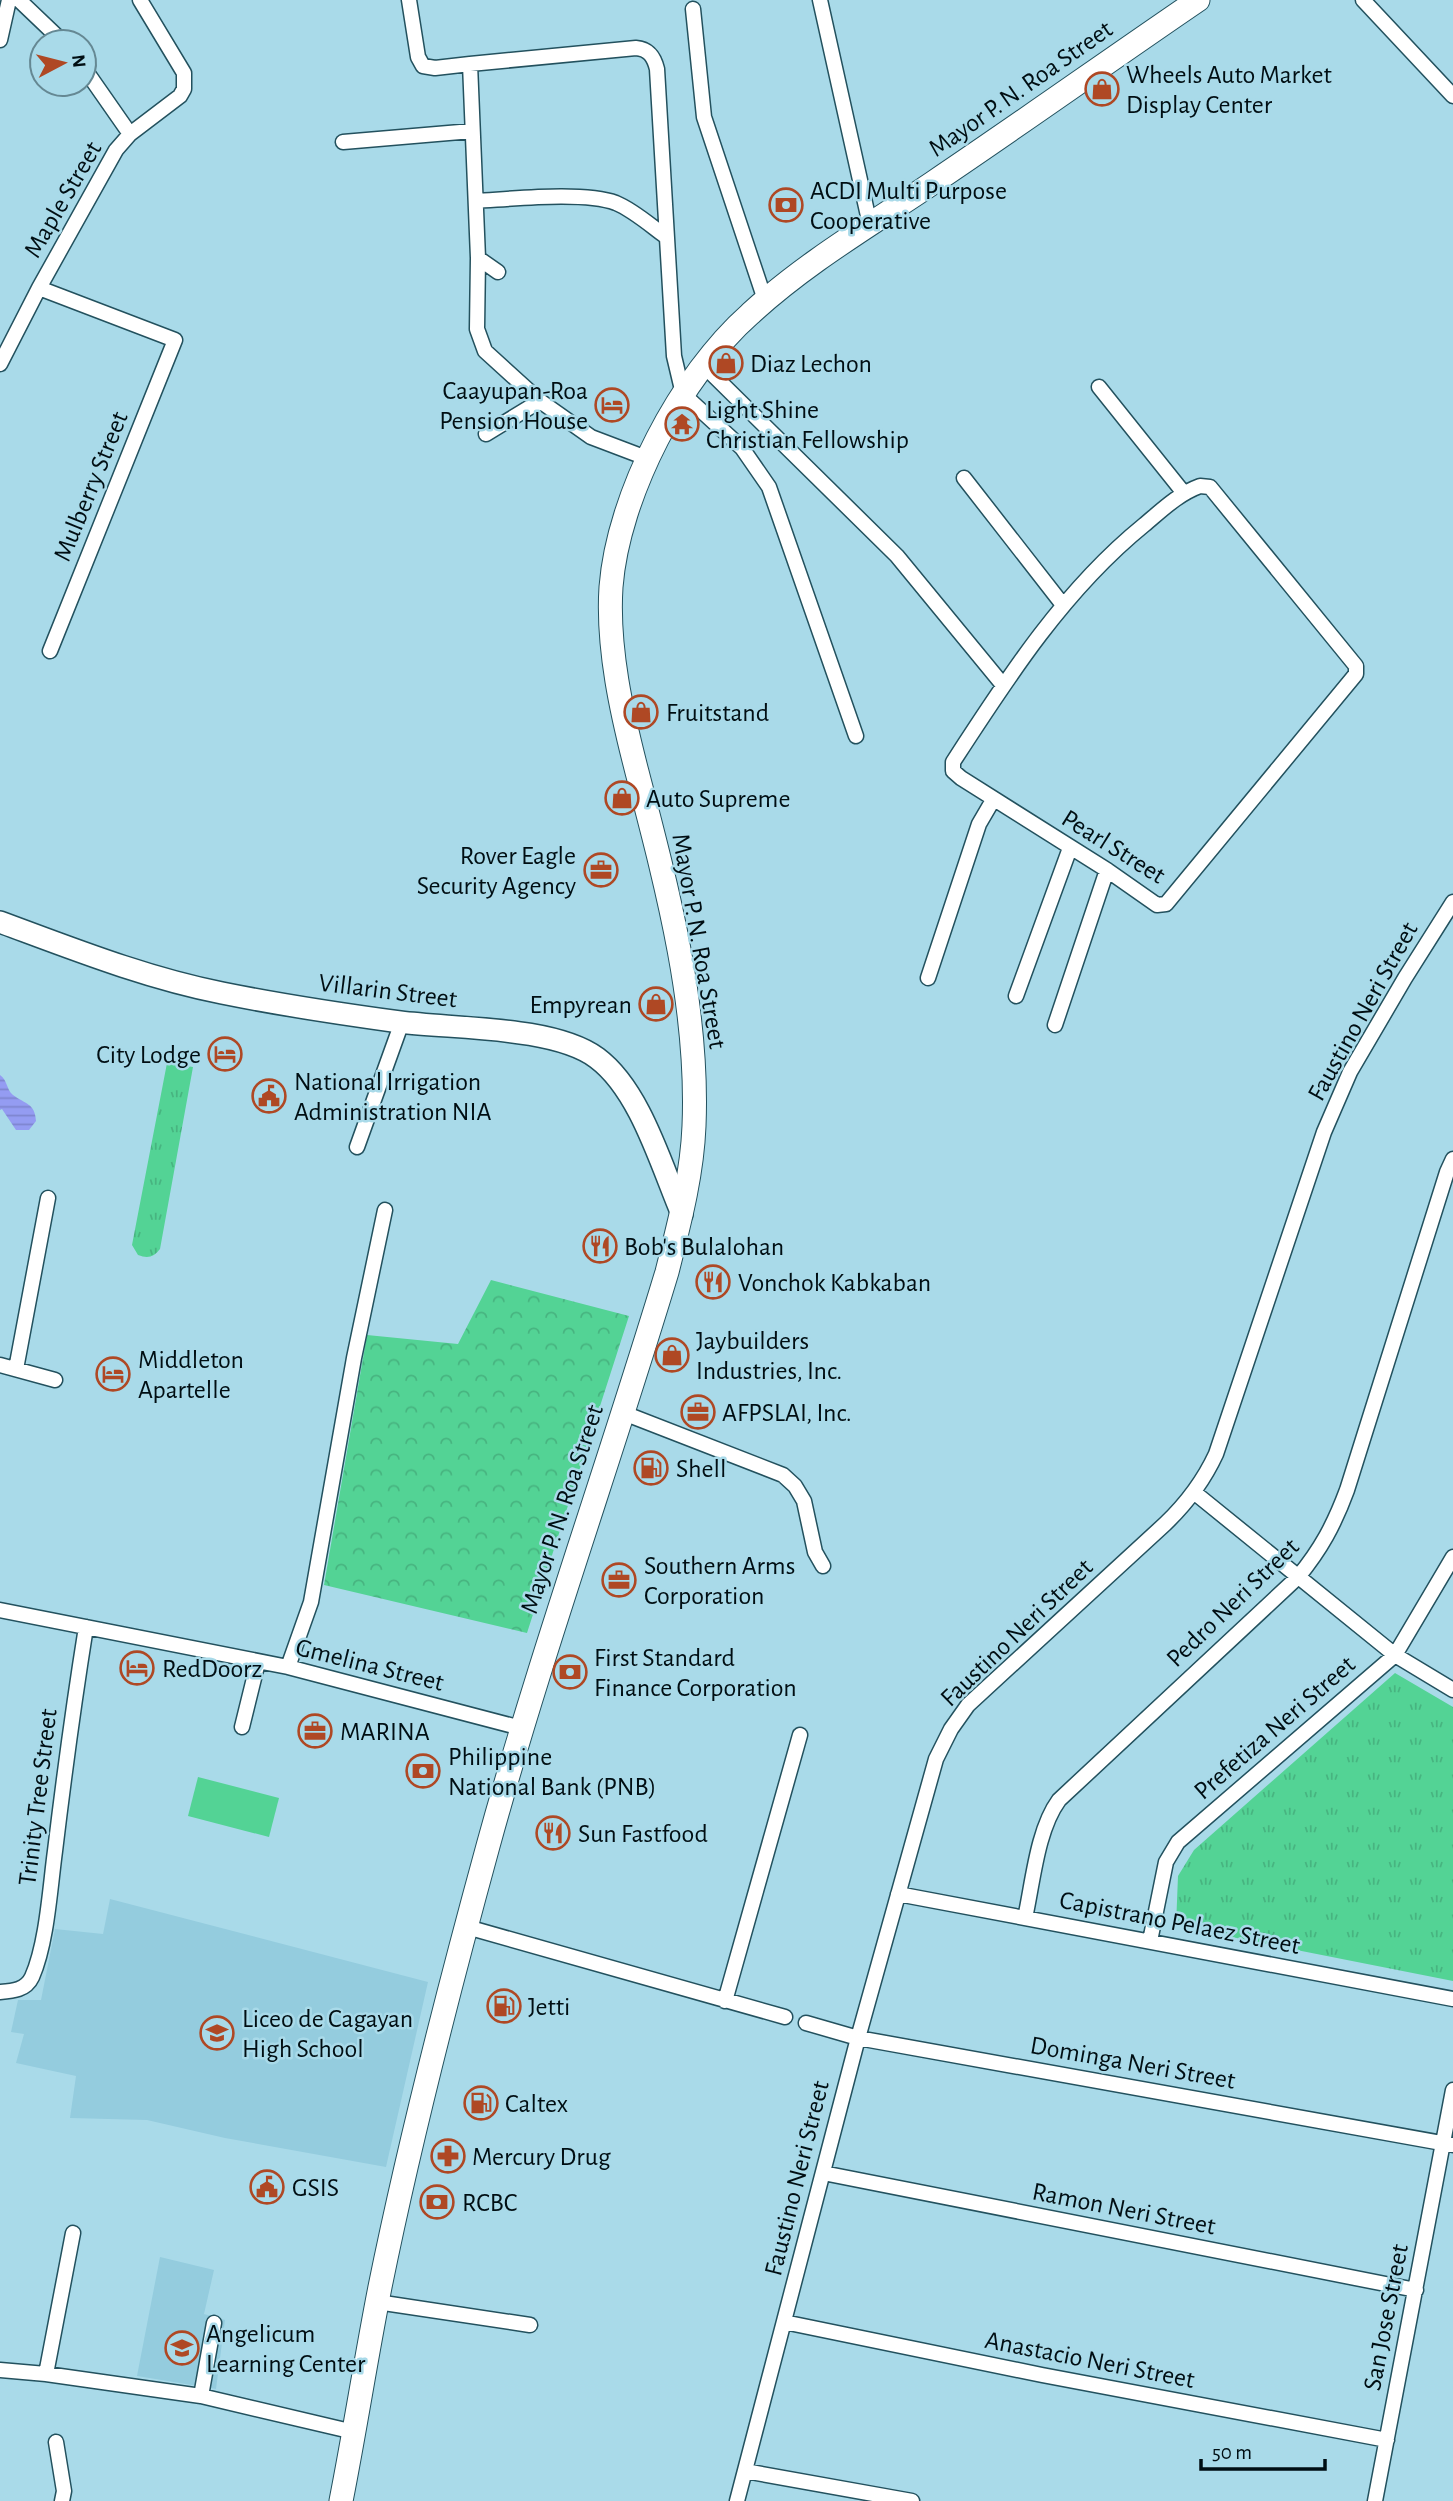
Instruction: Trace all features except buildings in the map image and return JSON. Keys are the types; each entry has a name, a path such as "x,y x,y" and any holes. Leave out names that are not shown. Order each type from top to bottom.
{"main road":[{"name":"Mayor P. N. Roa Street","path":"341,2501 377,2302 425,2088 467,1927 522,1728 654,1314 682,1214 690,1170 694,1127 691,1035 670,905 628,729 611,624 611,586 619,536 632,494 683,394 731,332 765,300 1198,0"},
{"name":"Villarin Street","path":"0,922 158,978 221,993 402,1022 541,1036 585,1050 609,1068 627,1090 682,1214"}],"street":[{"path":"0,40 9,0"},
{"path":"19,0 48,28"},
{"name":"Maple Street","path":"0,364 116,150 130,134 180,96 185,80 184,73 140,0"},
{"path":"409,0 418,57 423,66 435,68 636,48 652,55 657,69 674,356 683,394 742,448 769,487 856,736"},
{"path":"820,0 870,225"},
{"path":"1363,0 1453,96"},
{"path":"693,9 702,109 765,300"},
{"path":"470,64 478,258 477,329 485,351 540,401 591,437 649,460"},
{"path":"98,88 130,134"},
{"path":"343,142 472,131"},
{"path":"476,201 543,197 605,200 618,204 665,236"},
{"path":"478,258 498,272"},
{"name":"Mulberry Street","path":"39,288 174,340 50,651"},
{"path":"703,365 897,556 1003,685"},
{"path":"1100,387 1183,492"},
{"path":"486,435 540,401"},
{"path":"964,478 1063,605"},
{"name":"Pearl Street","path":"1200,485 1210,487 1356,666 1356,674 1166,904 1157,905 1107,870 993,800 953,771 953,762 1003,685 1063,605 1114,549 1183,492 1200,485"},
{"path":"928,978 979,824 993,800"},
{"path":"1016,996 1070,848"},
{"path":"1055,1025 1107,870"},
{"name":"Faustino Neri Street","path":"737,2501 858,2038 936,1759 951,1729 968,1705 1166,1524 1195,1493 1216,1454 1334,1108 1350,1072 1377,1025 1448,920 1453,902"},
{"path":"357,1147 402,1022"},
{"name":"Pedro Neri Street","path":"1025,1918 1049,1813 1059,1800 1298,1577 1319,1552 1335,1523 1347,1490 1453,1159"},
{"path":"16,1369 48,1198"},
{"path":"288,1667 312,1602 354,1358 385,1210"},
{"path":"0,1365 55,1380"},
{"path":"621,1412 783,1475 795,1486 804,1502 815,1552 823,1566"},
{"path":"1195,1493 1395,1655 1453,1690"},
{"name":"Prefetiza Neri Street","path":"1150,1941 1166,1862 1178,1842 1395,1655 1453,1557"},
{"name":"Gmelina Street","path":"0,1610 288,1667 522,1728"},
{"name":"Trinity Tree Street","path":"1,1997 22,1989 31,1980 40,1950 86,1627"},
{"path":"242,1727 258,1662"},
{"path":"725,2001 800,1735"},
{"name":"Capistrano Pelaez Street","path":"898,1894 1453,1998"},
{"path":"467,1927 785,2017"},
{"name":"Dominga Neri Street","path":"806,2023 858,2038 1448,2144"},
{"name":"San Jose Street","path":"1374,2501 1448,2144 1453,2090"},
{"name":"Ramon Neri Street","path":"823,2173 1416,2290"},
{"path":"46,2374 73,2234"},
{"path":"377,2302 530,2325"},
{"name":"Anastacio Neri Street","path":"784,2322 1042,2375 1387,2440"},
{"path":"201,2396 214,2323"},
{"path":"0,2370 201,2396 354,2432"},
{"path":"56,2442 64,2491 62,2501"},
{"path":"745,2471 912,2501"}],"shaded area":[{"name":"Liceo de Cagayan High School","path":"110,1899 428,1982 386,2167 225,2138 147,2120 70,2118 76,2076 16,2063 24,2034 11,2032 18,2000 41,2000 55,1929 103,1934"},
{"name":"Angelicum Learning Center","path":"160,2257 214,2270 204,2314 225,2320 216,2389 137,2376"}],"green space":[{"path":"167,1063 193,1067 160,1249 145,1257 138,1255 132,1245"},
{"path":"491,1280 629,1316 527,1633 324,1585 367,1335 458,1344"},
{"path":"1395,1673 1453,1707 1453,1981 1176,1926 1178,1876 1194,1850"},
{"path":"198,1777 279,1798 269,1837 188,1816"}],"water":[{"path":"0,1075 11,1093 34,1111 36,1121 29,1130 16,1130 2,1109 0,1110"}],"place":[{"name":"Wheels Auto Market Display Center","path":"1102,89"},
{"name":"ACDI Multi Purpose Cooperative","path":"786,205"},
{"name":"Diaz Lechon","path":"726,363"},
{"name":"Caayupan-Roa Pension House","path":"612,405"},
{"name":"Light Shine Christian Fellowship","path":"682,424"},
{"name":"Fruitstand","path":"641,712"},
{"name":"Auto Supreme","path":"622,798"},
{"name":"Rover Eagle Security Agency","path":"601,870"},
{"name":"Empyrean","path":"656,1004"},
{"name":"City Lodge","path":"225,1054"},
{"name":"National Irrigation Administration NIA","path":"269,1096"},
{"name":"Bob's Bulalohan","path":"600,1246"},
{"name":"Vonchok Kabkaban","path":"713,1282"},
{"name":"Jaybuilders Industries, Inc.","path":"672,1355"},
{"name":"Middleton Apartelle","path":"113,1374"},
{"name":"AFPSLAI, Inc.","path":"698,1412"},
{"name":"Shell","path":"651,1468"},
{"name":"Southern Arms Corporation","path":"619,1580"},
{"name":"RedDoorz","path":"137,1668"},
{"name":"First Standard Finance Corporation","path":"570,1672"},
{"name":"MARINA","path":"315,1731"},
{"name":"Philippine National Bank (PNB)","path":"423,1771"},
{"name":"Sun Fastfood","path":"553,1833"},
{"name":"Jetti","path":"504,2006"},
{"name":"Liceo de Cagayan High School","path":"217,2033"},
{"name":"Caltex","path":"481,2103"},
{"name":"Mercury Drug","path":"448,2156"},
{"name":"GSIS","path":"267,2187"},
{"name":"RCBC","path":"437,2202"},
{"name":"Angelicum Learning Center","path":"182,2348"}]}
